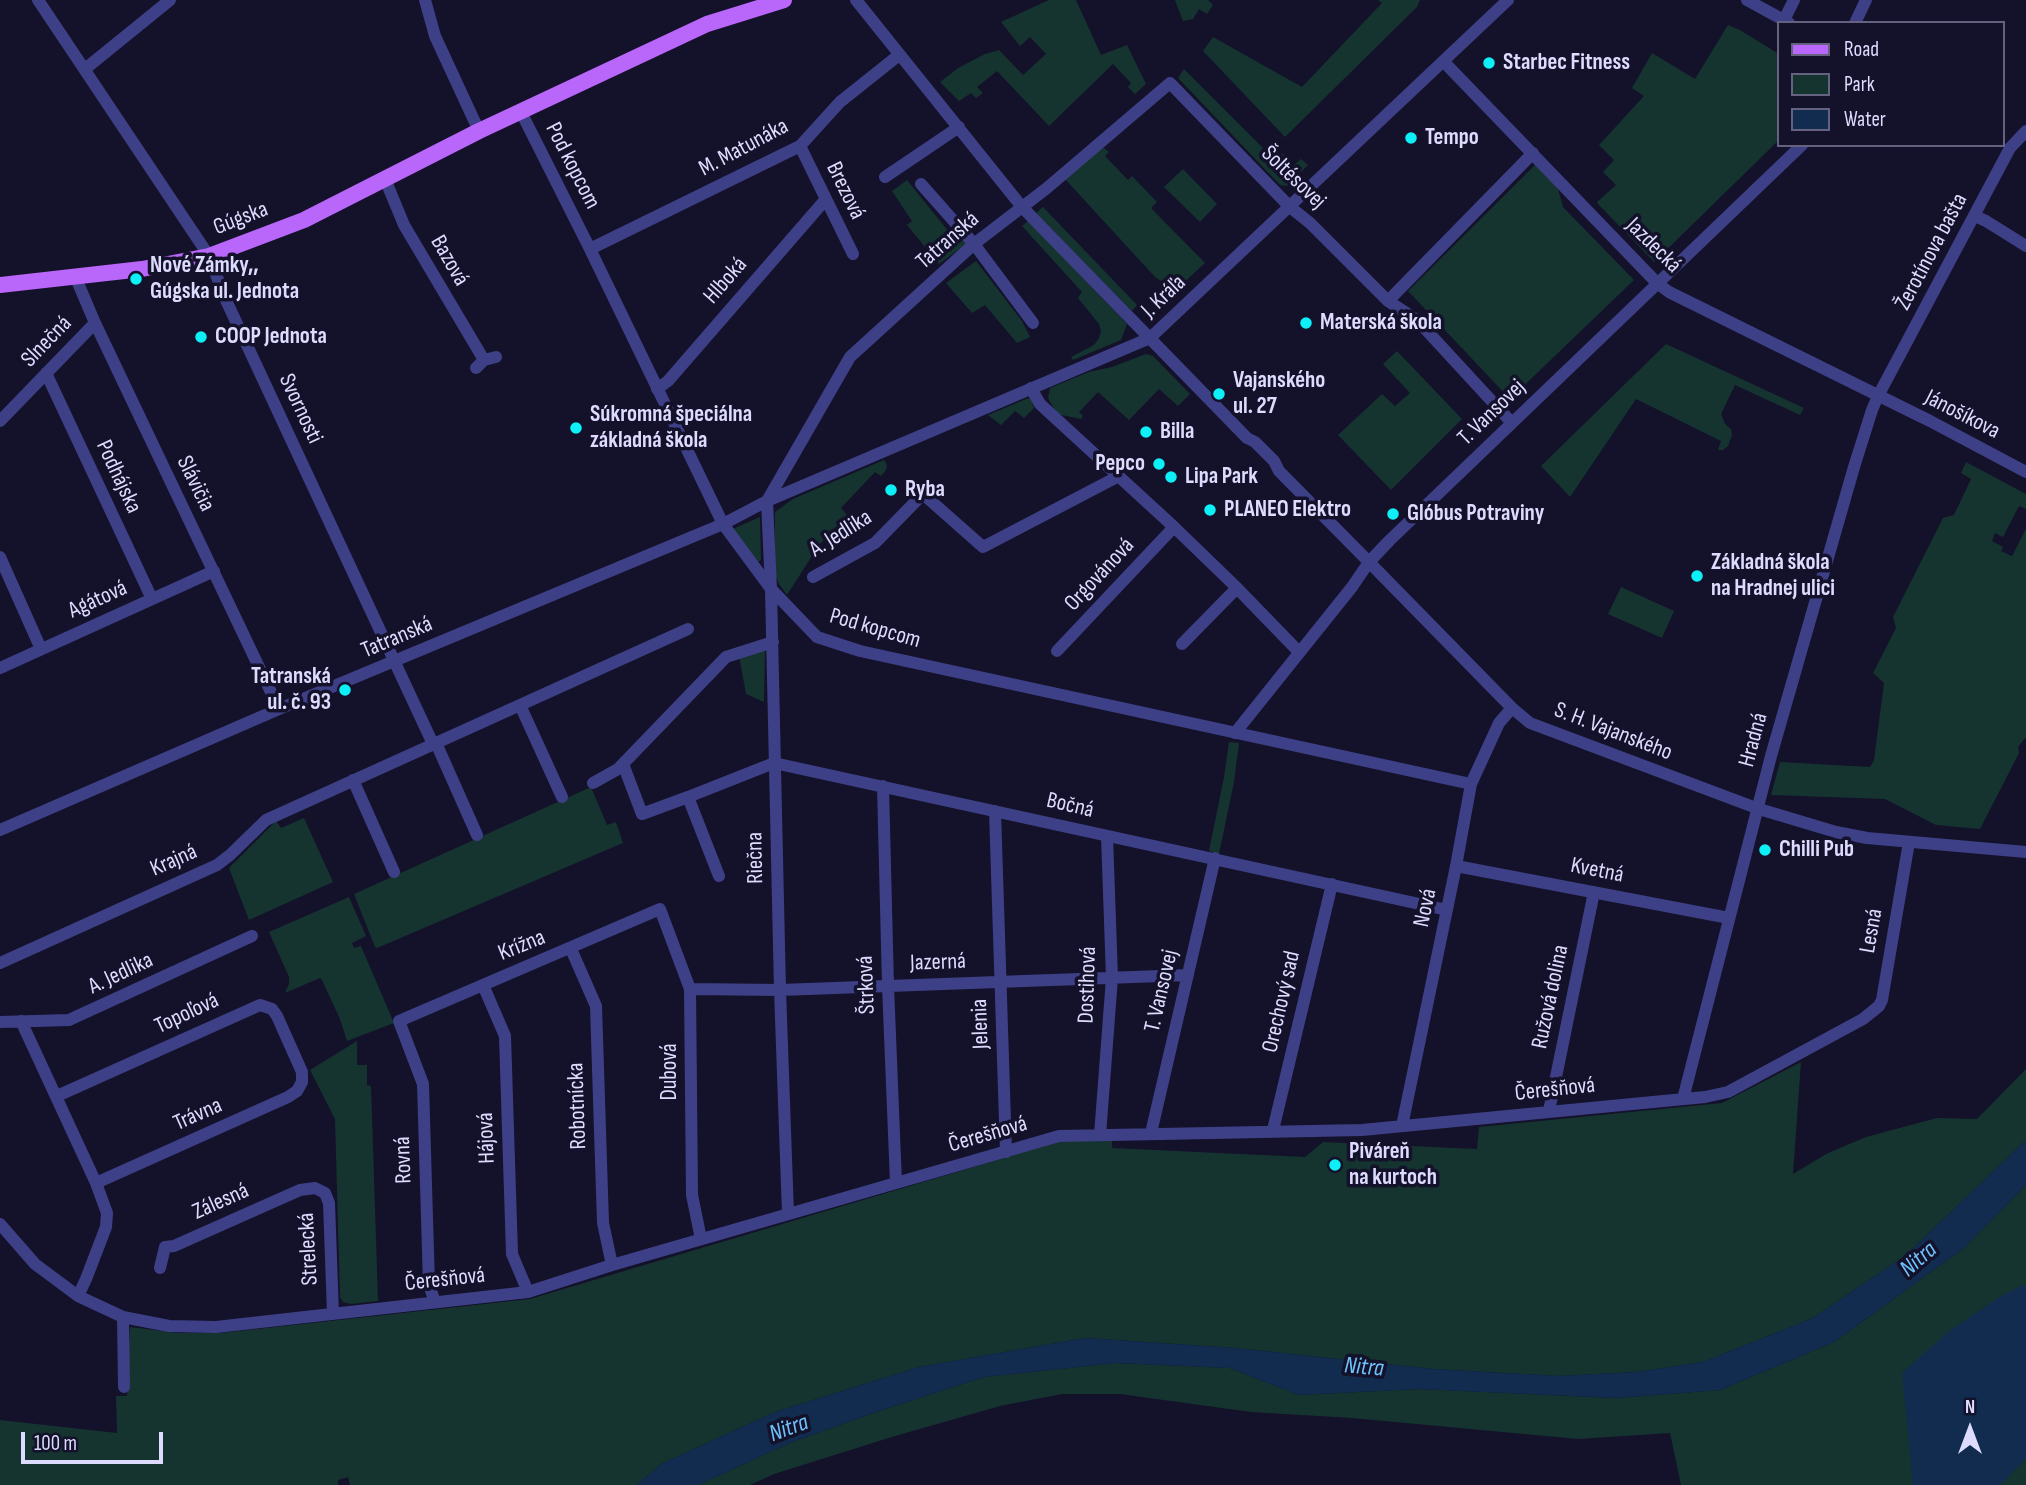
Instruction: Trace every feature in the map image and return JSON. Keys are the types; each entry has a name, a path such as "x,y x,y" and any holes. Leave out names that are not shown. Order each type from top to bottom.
{"main road":[{"name":"Gúgska","path":"0,285 142,269 209,256 304,220 479,131 707,24 784,0"}],"street":[{"name":"Svornosti","path":"38,0 209,256 225,298 435,743"},
{"path":"85,69 170,0"},
{"path":"425,0 435,36 479,131"},
{"name":"S. H. Vajanského","path":"856,0 1022,207 1247,438 1264,450 1279,471 1512,708 1530,723 1759,809 1846,834 2026,852"},
{"name":"J. Kráľa","path":"767,501 1150,338 1508,0"},
{"path":"1747,0 1787,21 1794,0"},
{"path":"1856,21 1866,0"},
{"name":"M. Matunáka","path":"590,249 800,146 840,102 898,55"},
{"name":"Jazdecká","path":"1444,62 1657,283 1669,292 1878,396"},
{"name":"Šoltésovej","path":"1170,83 1388,302 1417,320 1511,422"},
{"name":"Tatranská","path":"0,828 723,524 767,501 850,357 974,244 1170,83"},
{"name":"Pod kopcom","path":"521,112 723,524 771,589 817,637 860,651 1471,784"},
{"path":"886,177 959,127"},
{"name":"Žerotínova bašta","path":"1878,396 1975,216 2007,146 2026,131"},
{"name":"Brezová","path":"800,146 853,254"},
{"name":"T. Vansovej","path":"1235,733 1369,562 1511,422 1800,147"},
{"path":"1388,302 1534,153"},
{"name":"Bazová","path":"385,179 404,225 485,362"},
{"path":"921,184 974,244 1033,323"},
{"name":"Hlboká","path":"657,389 668,381 825,199"},
{"path":"1975,216 1986,220 2026,246"},
{"name":"Slávičia","path":"75,276 279,709"},
{"name":"Slnečná","path":"0,421 95,323"},
{"name":"Podhájska","path":"46,373 152,599"},
{"path":"1031,388 1040,404 1174,527 1299,652"},
{"name":"Jánošíkova","path":"1878,396 2026,472"},
{"name":"Hradná","path":"1683,1099 1775,743 1854,467 1878,396"},
{"path":"789,462 791,471 798,478 815,481"},
{"name":"A. Jedlika","path":"813,576 874,544 923,494 983,547 1119,476"},
{"name":"Riečna","path":"767,501 788,1214"},
{"name":"Orgovánová","path":"1057,651 1174,527"},
{"path":"0,557 41,649"},
{"name":"Agátová","path":"0,668 214,571"},
{"path":"1182,644 1237,588"},
{"name":"Krajná","path":"0,963 217,864 266,820 688,629"},
{"path":"593,783 618,769 726,657 773,642"},
{"path":"520,705 562,797"},
{"name":"Nová","path":"1402,1126 1471,784 1499,723 1512,708"},
{"path":"435,743 477,835"},
{"path":"623,764 642,814 774,762"},
{"name":"Bočná","path":"774,762 1447,909"},
{"path":"354,780 394,872"},
{"name":"Štrková","path":"883,786 896,1183"},
{"path":"688,797 719,876"},
{"name":"Jelenia","path":"995,811 1006,1152"},
{"name":"Dostihová","path":"1100,1135 1112,978 1107,836"},
{"name":"Lesná","path":"1863,1019 1874,1012 1882,1000 1909,842"},
{"name":"T. Vansovej","path":"1151,1133 1215,858"},
{"name":"Kvetná","path":"1456,866 1729,918"},
{"name":"Orechový sad","path":"1273,1130 1332,884"},
{"name":"Ružová dolina","path":"1549,1111 1594,892"},
{"name":"Krížna","path":"399,1021 660,909"},
{"name":"Dubová","path":"660,909 690,989 692,1195 701,1239"},
{"name":"A. Jedlika","path":"0,1022 69,1020 252,936"},
{"name":"Robotnícka","path":"571,948 596,1006 603,1223 612,1265"},
{"name":"Jazerná","path":"690,989 780,990 1188,975"},
{"name":"Hájová","path":"483,985 505,1036 512,1254 528,1292"},
{"name":"Topoľová","path":"57,1096 260,1005 272,1009 277,1016 302,1072"},
{"name":"Čerešňová","path":"0,1224 36,1264 78,1296 123,1317 169,1326 216,1327 528,1292 612,1265 1059,1136 1362,1129 1705,1097 1728,1092 1863,1019"},
{"path":"21,1021 96,1183 107,1213 106,1227 78,1296"},
{"name":"Rovná","path":"399,1021 423,1084 429,1284 435,1301"},
{"name":"Trávna","path":"96,1183 288,1097 298,1091 302,1072"},
{"name":"Zálesná","path":"160,1268 165,1247 174,1247 300,1190 315,1188"},
{"name":"Strelecká","path":"315,1188 325,1193 329,1203 333,1314"},
{"path":"123,1317 124,1387"}],"green space":[{"path":"1049,0 1076,0 1101,55 1127,45 1146,84 1135,94 1128,87 1131,83 1113,64 1049,126 997,71 977,87 983,93 976,98 971,93 959,101 940,82 958,68 999,50 1023,75 1046,54 1030,37 1020,46 1001,22"},
{"path":"1175,0 1208,0 1213,5 1207,14 1199,9 1193,19 1183,21"},
{"path":"1378,0 1420,0 1417,7 1285,137 1203,51 1213,37 1302,87 1382,3"},
{"path":"1728,25 1778,53 1778,141 1654,262 1597,202 1616,185 1603,172 1614,160 1599,145 1644,96 1632,88 1652,53 1695,79"},
{"path":"1184,69 1274,159 1282,153 1294,165 1301,159 1308,165 1287,186 1280,185 1178,78"},
{"path":"1104,148 1109,152 1105,156 1128,180 1132,176 1157,202 1151,208 1205,263 1179,287 1169,286 1155,277 1065,179 1097,150"},
{"path":"1536,164 1557,185 1563,207 1634,280 1510,399 1408,291"},
{"path":"1183,169 1217,204 1200,222 1164,187"},
{"path":"907,180 949,232 955,228 966,244 939,264 907,225 912,221 892,191"},
{"path":"1043,207 1137,305 1132,311 1036,213"},
{"path":"1028,221 1127,324 1121,340 1073,360 1071,357 1094,345 1101,331 1099,324 1078,298 1082,292 1022,226"},
{"path":"976,261 1022,321 1030,337 1017,343 985,305 972,313 946,283"},
{"path":"1666,344 1804,408 1800,415 1735,385 1721,414 1732,435 1728,446 1718,450 1721,441 1636,399 1570,497 1541,466"},
{"path":"1397,351 1462,419 1391,490 1338,435 1382,394 1395,406 1410,393 1383,364"},
{"path":"1146,354 1153,356 1190,394 1178,406 1159,389 1129,420 1098,392 1079,412 1083,416 1081,419 1057,414 1048,398 1050,388"},
{"path":"1031,397 1034,408 1024,418 1015,411 1001,425 988,415"},
{"path":"884,460 886,470 881,476 875,472 841,508 847,515 819,545 787,595 775,574 775,512 793,499"},
{"path":"1966,462 2026,494 2026,509 2019,506 2003,537 1995,533 1992,541 2003,547 2001,551 2012,556 2026,529 2026,740 2025,738 2018,747 2019,753 1980,829 1936,825 1885,799 1771,795 1780,762 1870,767 1874,760 1884,683 1873,673 1896,628 1893,617 1943,518 1954,515 1971,479 1961,473"},
{"path":"760,517 761,560 758,562 733,529"},
{"path":"1621,587 1674,611 1662,638 1608,614"},
{"path":"765,650 764,702 746,694 739,656"},
{"path":"1229,742 1239,743 1219,854 1209,851"},
{"path":"591,787 607,825 616,822 623,843 375,947 354,894"},
{"path":"304,818 333,882 249,920 229,868 276,821 281,828"},
{"path":"349,897 366,936 352,943 354,948 361,946 394,1023 347,1041 340,1019 320,978 285,993 289,977 269,932"},
{"path":"357,1041 357,1065 367,1065 367,1085 371,1086 378,1301 351,1304 343,1302 340,1297 335,1119 310,1070"},
{"path":"1801,1062 1793,1174 1826,1154 1866,1137 1937,1118 1977,1119 2026,1069 2026,1140 1906,1255 1813,1318 1703,1362 1636,1372 1558,1376 1433,1369 1235,1348 1085,1338 919,1367 775,1412 661,1464 637,1485 350,1485 348,1477 338,1480 338,1485 0,1485 0,1420 117,1433 116,1396 127,1396 130,1327 178,1333 221,1333 530,1299 1058,1142 1112,1138 1112,1148 1305,1157 1323,1142 1477,1149 1479,1127 1722,1103"},
{"path":"2026,1185 2026,1485 1681,1485 1670,1433 1578,1439 1352,1418 1251,1412 1120,1394 1062,1394 1000,1406 895,1436 774,1474 750,1485 698,1485 792,1442 984,1377 1116,1363 1230,1368 1299,1395 1419,1389 1616,1398 1720,1390 1834,1342 1964,1248"}],"water":[{"name":"Nitra","path":"2026,1140 2026,1185 1964,1248 1834,1342 1720,1390 1616,1398 1419,1389 1299,1395 1230,1368 1116,1363 984,1377 792,1442 698,1485 637,1485 661,1464 775,1412 919,1367 1085,1338 1235,1348 1433,1369 1558,1376 1636,1372 1703,1362 1813,1318 1906,1255"},
{"path":"2023,1285 2026,1286 2026,1459 2000,1485 1913,1485 1902,1373 1948,1332 1998,1298"}],"place":[{"name":"Starbec Fitness","path":"1489,63"},
{"name":"Tempo","path":"1411,138"},
{"name":"Nové Zámky,, Gúgska ul. Jednota","path":"136,279"},
{"name":"Materská škola","path":"1306,323"},
{"name":"COOP Jednota","path":"201,337"},
{"name":"Vajanského ul. 27","path":"1219,394"},
{"name":"Súkromná špeciálna základná škola","path":"576,428"},
{"name":"Billa","path":"1146,432"},
{"name":"Pepco","path":"1159,464"},
{"name":"Lipa Park","path":"1171,477"},
{"name":"Ryba","path":"891,490"},
{"name":"PLANEO Elektro","path":"1210,510"},
{"name":"Glóbus Potraviny","path":"1393,514"},
{"name":"Základná škola na Hradnej ulici","path":"1697,576"},
{"name":"Tatranská ul. č. 93","path":"345,690"},
{"name":"Chilli Pub","path":"1765,850"},
{"name":"Piváreň na kurtoch","path":"1335,1165"}]}
